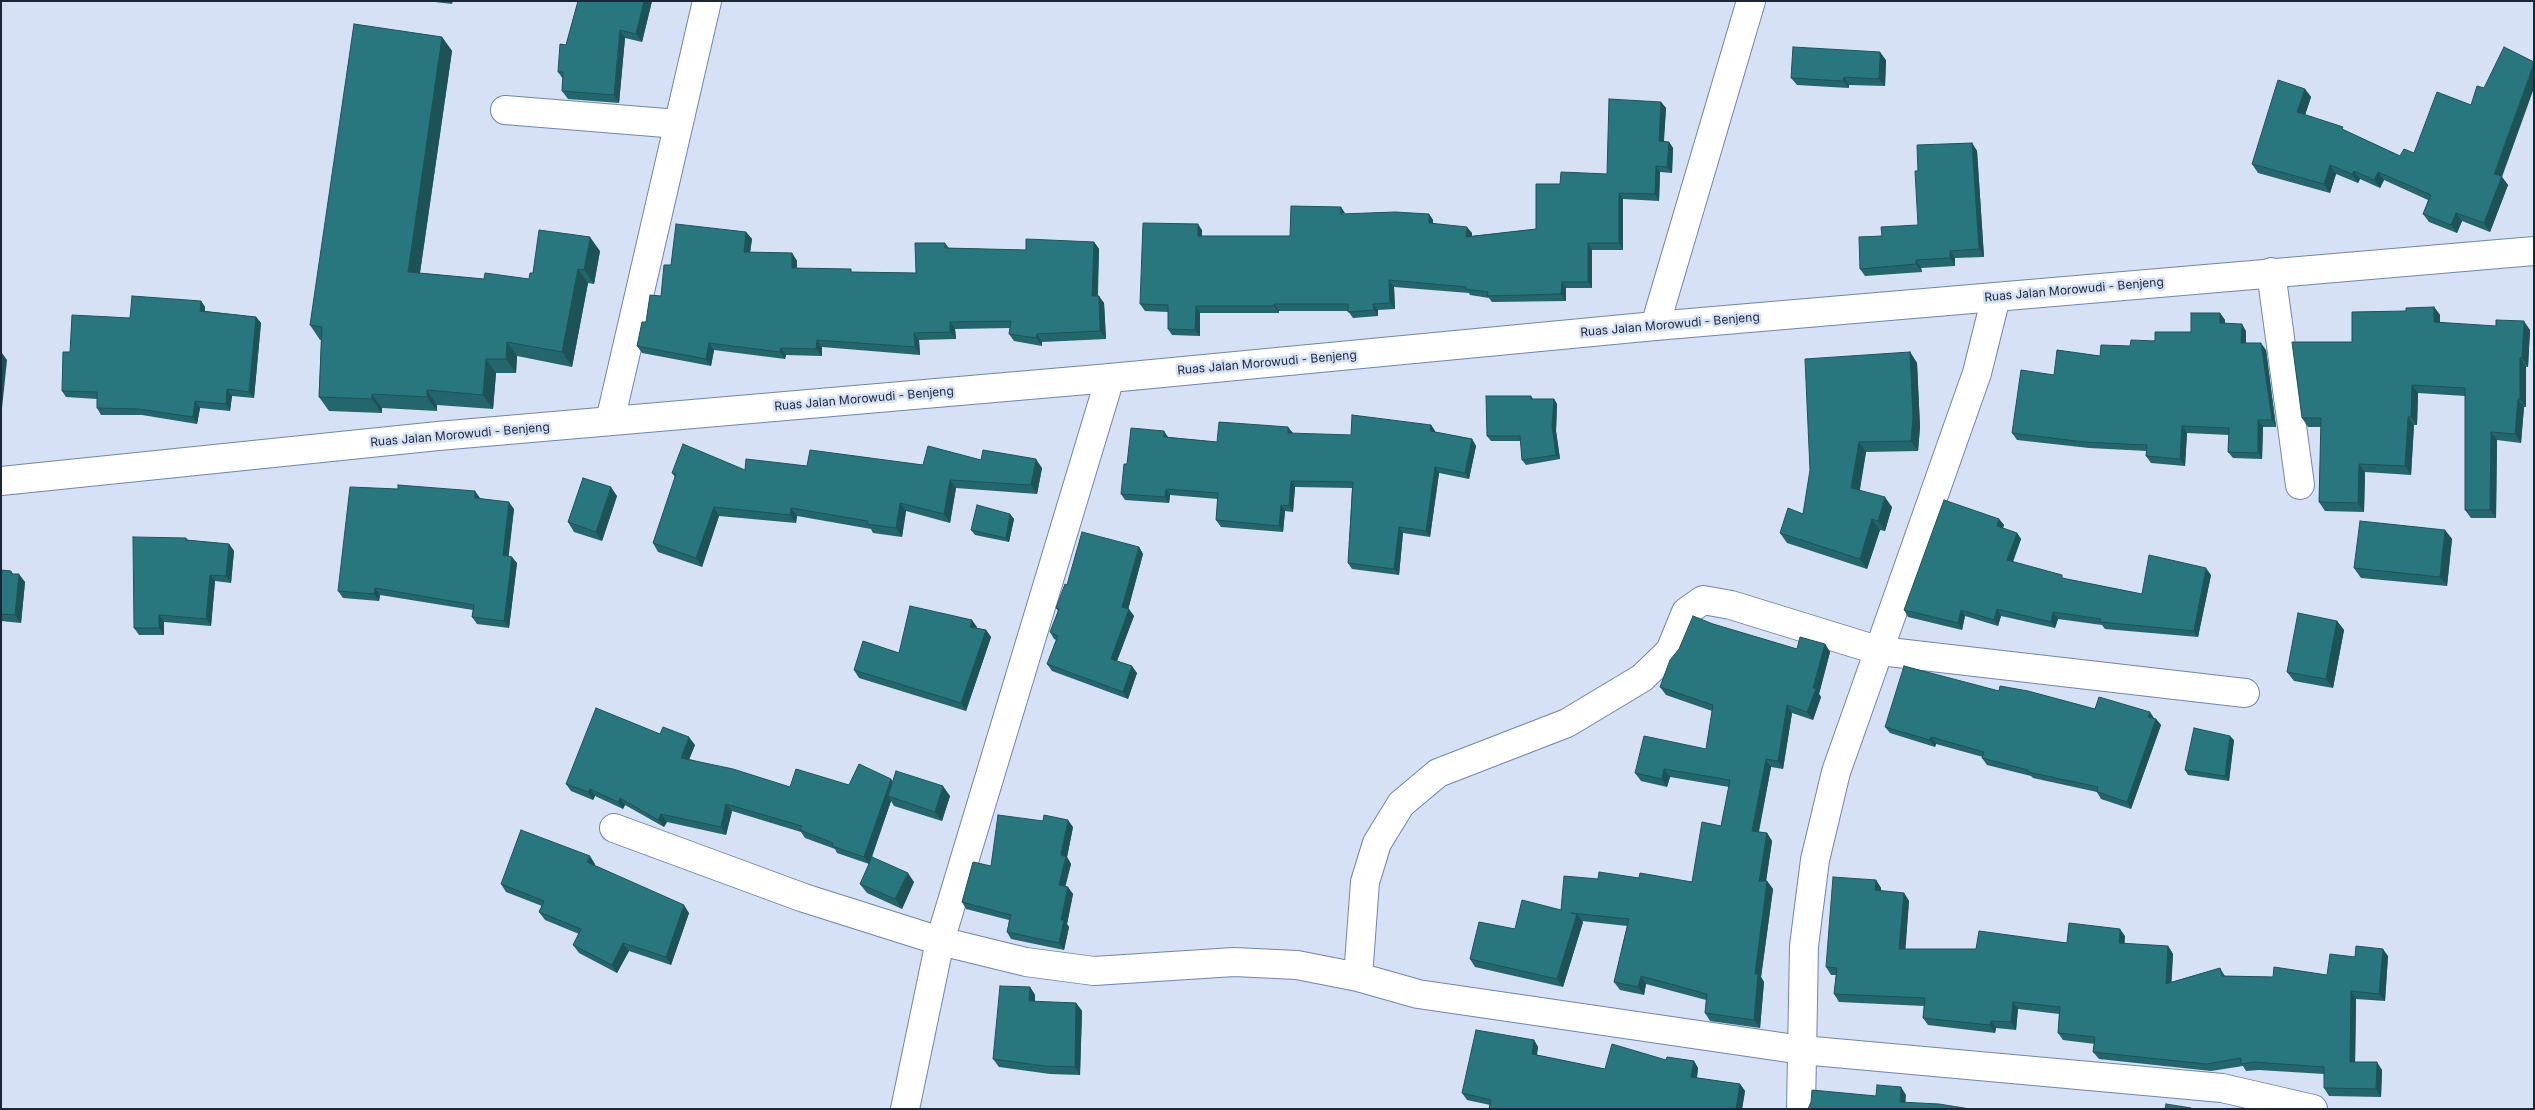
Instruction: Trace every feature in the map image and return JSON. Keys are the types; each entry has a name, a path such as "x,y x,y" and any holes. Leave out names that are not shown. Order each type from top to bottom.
{"street":[{"path":"610,421 706,1"},
{"path":"1655,326 1751,1"},
{"path":"505,110 678,124"},
{"name":"Ruas Jalan Morowudi - Benjeng","path":"1,481 610,421 1110,378 1655,326 2534,251"},
{"path":"2272,272 2300,485"},
{"path":"1801,1109 1804,946 1815,860 1836,772 1977,373 1996,297"},
{"path":"906,1109 940,941 1110,378"},
{"path":"1358,977 1365,882 1377,843 1401,804 1438,773 1567,723 1642,678 1670,651 1686,612 1703,600 1731,606 1880,650 2245,693"},
{"path":"614,828 804,898 940,941 1026,962 1094,971 1234,962 1297,965 1358,977 1418,994 1802,1050 2222,1088 2312,1109"}],"building":[{"path":"578,1 644,1 636,34 620,30 614,95 562,91 563,72 558,72 560,44 566,45"},
{"path":"354,24 442,37 408,272 484,279 485,273 529,279 530,273 533,273 539,230 590,237 584,270 578,269 562,352 507,342 506,359 486,359 483,395 427,390 427,397 372,394 372,399 319,397 322,327 310,325"},
{"path":"1793,47 1880,52 1879,79 1844,77 1843,81 1791,78"},
{"path":"2504,47 2534,63 2494,174 2502,176 2484,223 2456,213 2451,225 2423,214 2431,195 2378,172 2374,180 2354,171 2352,174 2330,165 2324,184 2252,164 2278,80 2305,89 2297,112 2343,127 2342,129 2400,156 2404,149 2414,153 2437,92 2471,105 2477,86 2484,88"},
{"path":"1609,99 1661,102 1659,141 1669,142 1667,167 1656,166 1655,194 1619,193 1619,243 1588,243 1588,282 1562,282 1561,294 1487,296 1488,292 1466,289 1466,287 1389,280 1390,303 1373,304 1374,310 1348,312 1348,304 1196,306 1195,330 1168,329 1168,305 1140,304 1143,223 1198,224 1198,236 1290,236 1291,206 1341,207 1341,214 1395,212 1429,214 1429,223 1467,227 1466,237 1536,229 1536,184 1560,184 1561,172 1607,174"},
{"path":"1972,143 1979,249 1950,251 1950,258 1916,260 1916,264 1860,269 1859,237 1882,236 1881,227 1918,225 1915,171 1918,171 1917,145"},
{"path":"676,224 746,232 744,252 792,253 792,268 851,269 851,272 916,273 915,243 945,243 945,248 1026,250 1026,239 1094,242 1092,296 1099,296 1100,331 1037,334 1036,338 1009,334 1011,321 950,322 950,332 914,333 915,347 817,340 816,349 781,348 780,352 709,343 706,359 637,346 642,322 646,322 650,295 661,296 664,265 671,265"},
{"path":"132,296 201,301 200,311 256,317 249,392 227,389 226,404 195,401 193,417 138,409 97,408 97,392 62,391 63,352 70,352 72,315 130,318"},
{"path":"2434,307 2434,322 2496,326 2496,320 2524,321 2522,358 2520,358 2520,399 2518,399 2515,434 2491,432 2490,510 2465,510 2465,388 2412,385 2411,417 2408,417 2405,466 2359,464 2358,503 2319,502 2321,418 2302,418 2292,342 2352,342 2352,312 2406,311 2406,308"},
{"path":"2191,313 2220,313 2220,323 2242,324 2241,343 2261,343 2272,420 2258,420 2258,453 2228,452 2229,428 2182,426 2180,459 2146,456 2147,445 2084,442 2012,433 2021,370 2054,375 2057,350 2100,356 2101,345 2130,346 2131,340 2155,341 2155,332 2191,332"},
{"path":"1910,352 1913,417 1911,441 1859,442 1851,488 1885,497 1878,521 1872,519 1860,559 1780,533 1788,508 1803,514 1810,470 1805,359"},
{"path":"1486,396 1531,396 1531,399 1554,399 1552,426 1556,455 1522,460 1520,436 1487,436"},
{"path":"1352,415 1431,425 1430,431 1472,439 1465,473 1435,467 1426,531 1399,527 1394,569 1348,563 1353,482 1291,481 1289,506 1281,505 1279,526 1216,520 1218,493 1166,489 1165,497 1121,494 1124,464 1127,464 1131,428 1164,431 1164,437 1217,442 1219,422 1288,427 1288,433 1351,435"},
{"path":"683,444 745,470 746,459 807,466 810,450 923,465 928,446 981,460 983,450 1036,459 1031,485 950,480 944,514 900,503 896,528 867,524 868,521 791,508 790,515 714,507 696,558 653,543 676,474 672,473"},
{"path":"583,478 611,487 596,532 568,522"},
{"path":"398,485 475,491 475,498 509,502 503,555 512,557 504,621 472,617 474,605 375,588 374,594 338,591 350,487 398,489"},
{"path":"1944,500 1999,519 1997,526 2017,533 2007,560 2062,575 2062,578 2142,594 2149,555 2206,568 2194,631 2100,622 2101,619 2053,612 2051,622 1997,609 1994,620 1961,610 1958,623 1904,610"},
{"path":"977,505 1010,514 1006,538 971,530"},
{"path":"2360,521 2445,530 2440,577 2354,568"},
{"path":"1082,532 1139,547 1122,607 1129,609 1111,659 1132,666 1123,692 1047,664 1058,636 1050,632 1059,609 1056,608 1065,584 1067,585"},
{"path":"133,537 186,538 186,540 229,544 226,576 210,575 206,619 159,615 159,628 134,628"},
{"path":"1,570 11,571 11,574 19,574 15,615 1,614"},
{"path":"910,606 972,620 970,627 986,630 961,703 854,670 863,641 899,653"},
{"path":"2298,613 2337,621 2326,679 2287,672"},
{"path":"1693,616 1713,624 1797,649 1800,637 1825,644 1813,688 1816,689 1807,712 1787,705 1778,761 1766,759 1752,831 1767,833 1759,881 1767,881 1755,974 1758,974 1754,1020 1705,1013 1707,994 1641,976 1638,987 1614,982 1629,919 1571,913 1577,914 1557,979 1470,959 1479,922 1515,929 1522,900 1561,910 1564,876 1598,879 1599,872 1639,878 1640,873 1692,882 1702,822 1721,826 1730,780 1664,769 1662,779 1635,773 1644,736 1706,749 1713,705 1660,687 1670,660 1679,649"},
{"path":"1904,666 1999,691 2000,686 2028,691 2095,709 2099,697 2150,712 2148,717 2156,719 2127,802 2097,792 2098,787 2028,772 2028,770 1982,758 1984,752 1931,737 1930,740 1885,727"},
{"path":"596,708 660,734 663,727 689,737 681,758 733,769 790,787 796,769 849,785 859,764 891,779 864,857 832,846 833,843 800,830 802,826 726,804 721,827 661,814 658,820 620,798 618,802 590,789 588,792 566,784"},
{"path":"2194,728 2230,736 2225,776 2185,770"},
{"path":"896,771 943,786 935,812 888,796"},
{"path":"998,815 1043,821 1044,815 1068,820 1061,855 1066,857 1059,885 1068,887 1061,920 1064,920 1059,943 1007,932 1011,915 962,902 973,862 991,866"},
{"path":"521,830 590,856 587,862 684,905 666,957 623,943 612,965 573,945 581,929 539,912 544,901 501,884"},
{"path":"872,857 908,873 895,899 860,884"},
{"path":"1833,877 1876,880 1875,890 1904,893 1899,949 1976,949 1979,931 2067,943 2069,923 2120,929 2119,943 2168,946 2166,984 2220,968 2222,976 2273,977 2274,967 2327,975 2330,954 2355,957 2356,946 2383,949 2379,994 2351,991 2350,1062 2377,1062 2376,1089 2324,1088 2324,1067 2254,1062 2241,1064 2241,1058 2206,1064 2093,1052 2095,1037 2058,1033 2060,1007 2013,1002 2011,1022 1991,1021 1990,1025 1923,1018 1925,998 1834,994 1837,968 1826,967"},
{"path":"1000,986 1030,987 1029,1001 1076,1003 1075,1067 1045,1066 993,1059"},
{"path":"1476,1030 1534,1040 1532,1054 1605,1069 1612,1044 1666,1060 1667,1057 1694,1061 1691,1077 1740,1084 1736,1109 1489,1109 1491,1100 1462,1093"},
{"path":"1877,1085 1901,1087 1900,1102 1939,1104 1970,1109 1808,1109 1812,1090 1876,1096"},
{"path":"2166,1104 2191,1108 2191,1109 2165,1109"}]}
